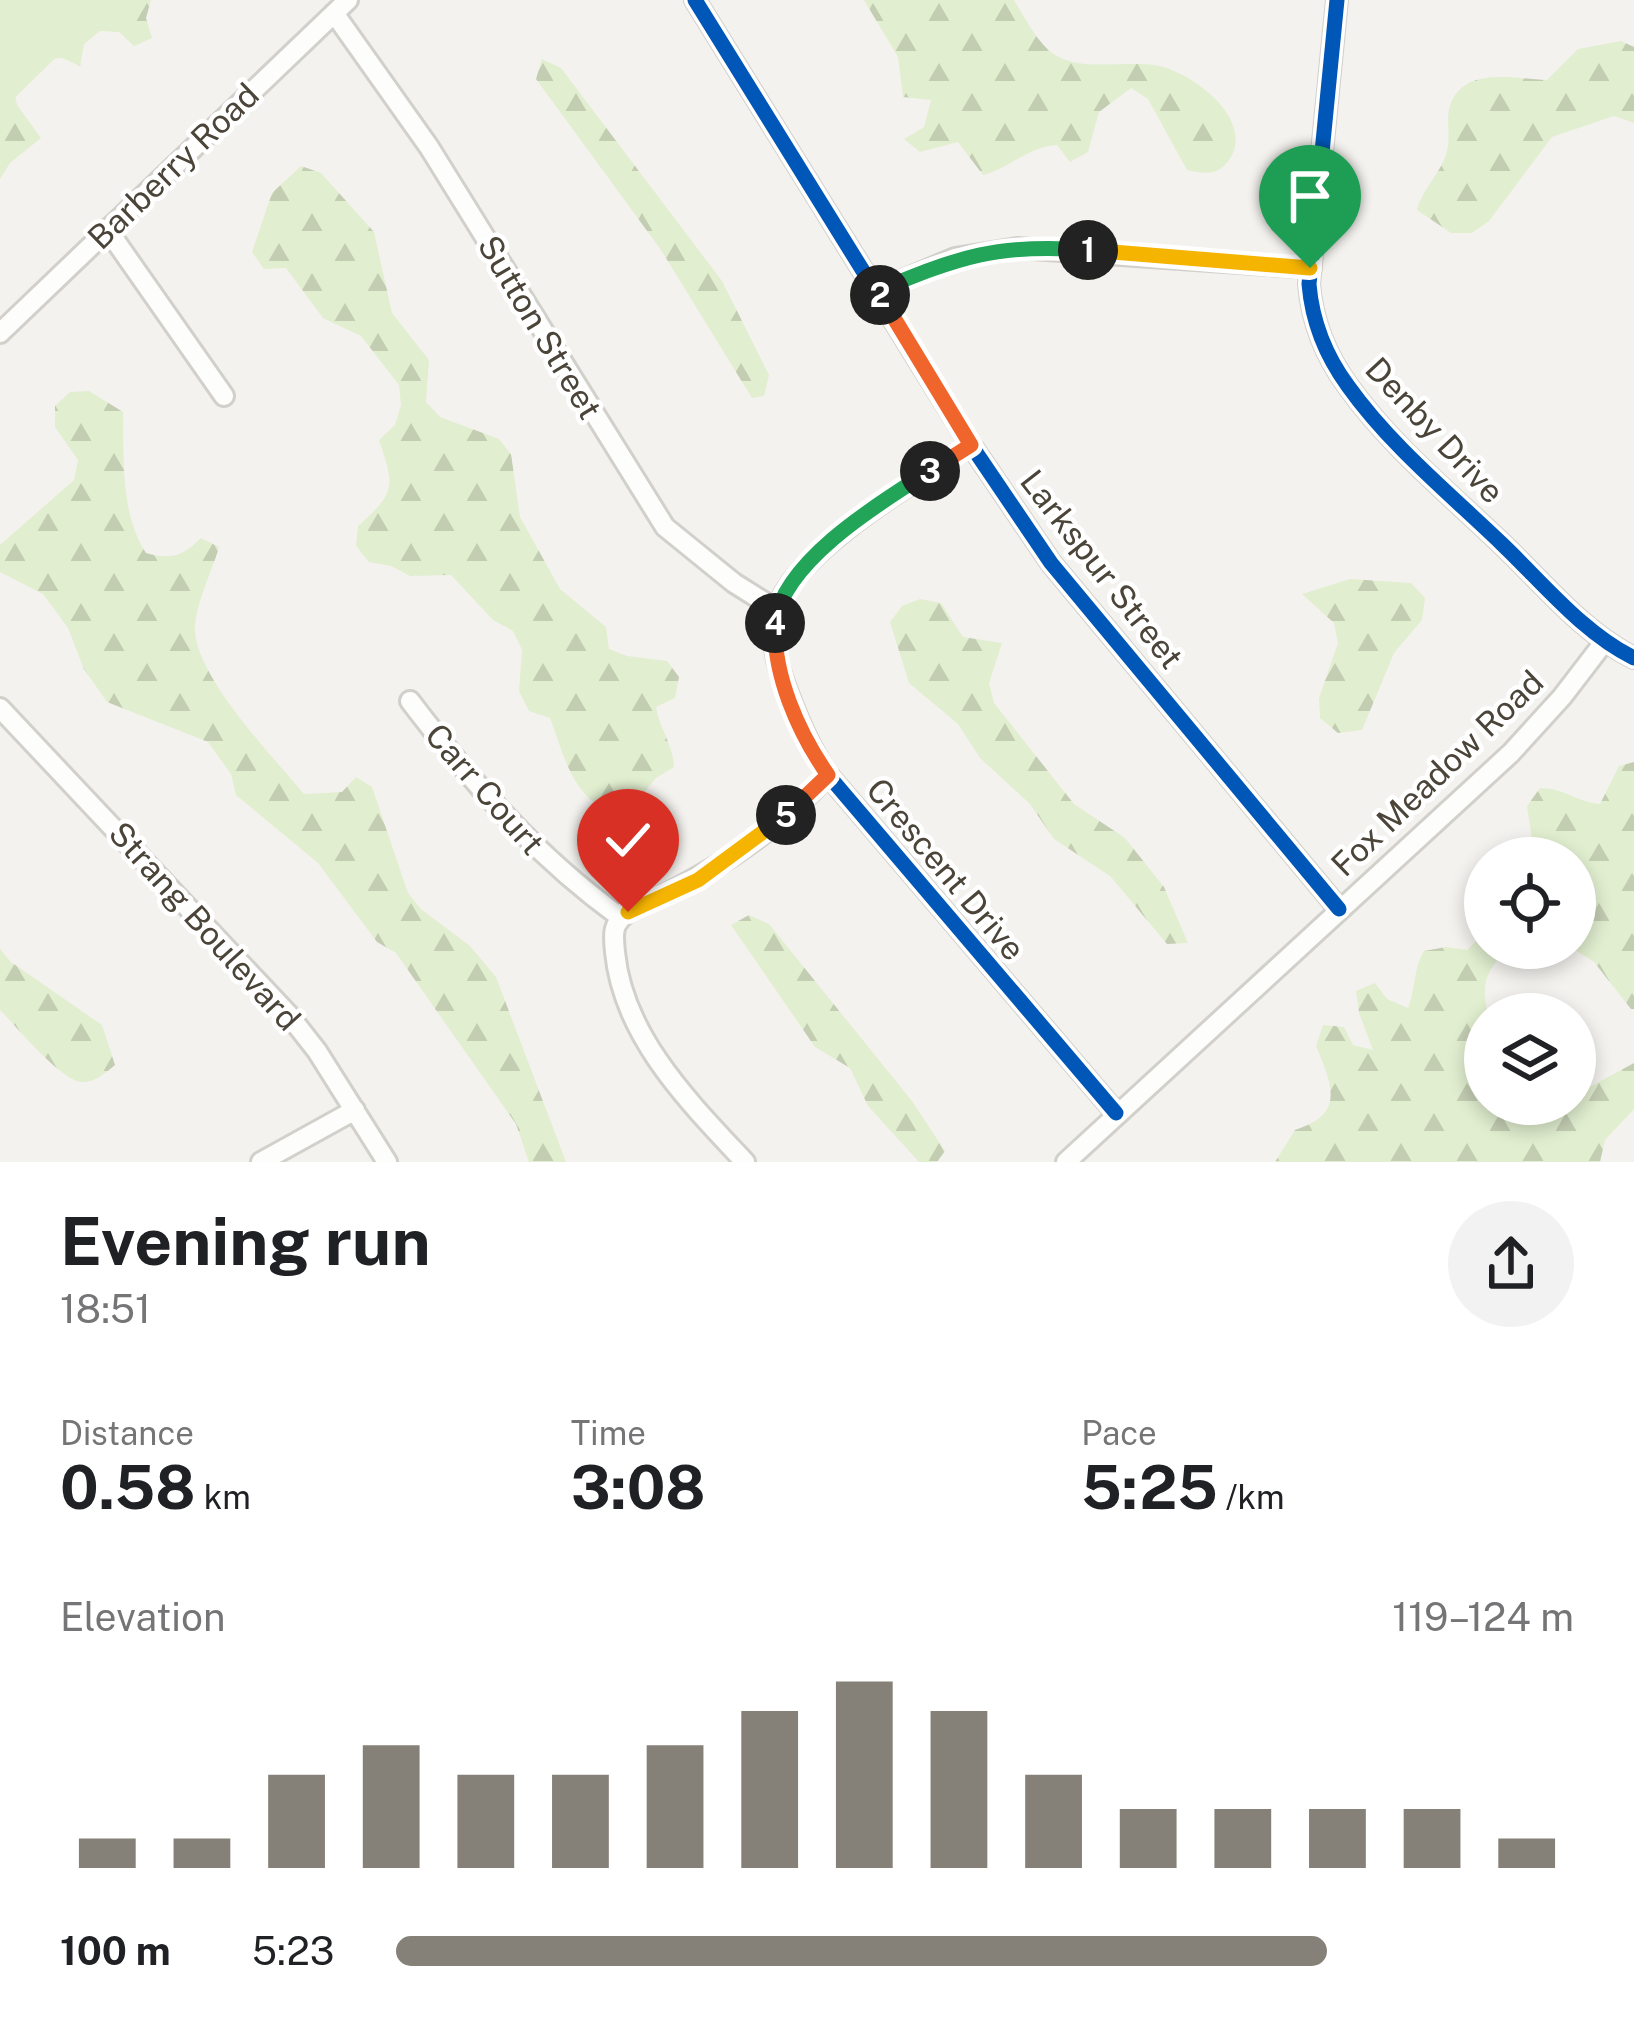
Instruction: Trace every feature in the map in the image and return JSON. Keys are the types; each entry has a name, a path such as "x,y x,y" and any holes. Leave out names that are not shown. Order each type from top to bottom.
{"street":[{"name":"Larkspur Street","path":"695,0 971,445 1051,563 1339,908"},
{"name":"Denby Drive","path":"1337,0 1310,268 1311,310 1331,358 1357,398 1410,455 1605,640"},
{"name":"Barberry Road","path":"0,333 341,7"},
{"name":"Sutton Street","path":"341,7 665,527 777,610"},
{"path":"106,229 224,396"},
{"path":"877,291 955,258 1017,248 1310,268"},
{"path":"777,610 792,580 815,556 894,494 971,445"},
{"name":"Crescent Drive","path":"777,610 774,655 799,724 828,775 1116,1113"},
{"path":"1605,640 1634,658"},
{"name":"Fox Meadow Road","path":"1066,1162 1511,753 1605,640"},
{"name":"Carr Court","path":"410,701 509,822 546,860 620,917"},
{"name":"Strang Boulevard","path":"0,708 260,981 316,1051 387,1162"},
{"path":"746,1162 696,1107 642,1035 616,967 612,932 620,917 725,863 773,827 828,775"},
{"path":"261,1162 355,1110"}],"green space":[{"path":"0,0 151,0 146,18 152,38 134,46 119,32 100,31 84,44 80,66 62,58 42,59 13,86 17,105 41,138 10,163 0,179"},
{"path":"0,0 115,0 0,112"},
{"path":"864,0 1014,0 1040,40 1061,58 1082,64 1154,65 1201,87 1216,99 1234,129 1229,160 1210,173 1187,170 1148,99 1131,88 1099,112 1088,152 1070,162 1057,145 983,175 958,142 920,152 904,139 924,127 931,100 903,97 898,57"},
{"path":"1621,41 1634,47 1634,123 1614,116 1552,137 1489,221 1472,233 1451,233 1417,210 1444,159 1449,108 1458,91 1493,77 1547,80 1578,49"},
{"path":"542,59 561,68 722,281 769,375 764,396 752,398 661,250 536,79"},
{"path":"301,166 321,173 374,232 392,313 429,360 426,402 440,417 499,439 511,454 520,517 560,589 606,627 609,649 667,661 679,677 675,698 656,707 674,767 656,778 624,816 607,810 583,791 567,765 550,718 529,711 519,691 522,650 513,631 493,620 451,575 410,576 369,562 356,546 358,526 380,505 389,488 379,440 395,425 401,405 399,385 361,336 323,318 286,268 264,269 252,252 272,193"},
{"path":"89,391 123,412 128,503 146,553 176,555 201,538 219,547 195,630 208,670 222,693 304,794 342,792 356,777 372,787 408,893 421,909 470,946 496,977 566,1162 529,1162 516,1124 396,953 377,942 318,863 236,795 231,774 208,742 107,702 84,669 68,628 43,594 0,572 0,545 74,480 78,460 55,427 55,406 70,392"},
{"path":"1350,579 1411,583 1425,598 1422,620 1394,653 1362,730 1338,733 1320,718 1319,698 1338,643 1334,623 1302,594"},
{"path":"920,599 941,603 963,637 1002,643 989,683 994,703 1074,804 1125,838 1164,887 1188,943 1167,944 1110,876 1054,839 1030,804 980,758 958,724 909,683 890,622 902,606"},
{"path":"1634,762 1634,1009 1596,965 1596,837 1532,837 1527,806 1540,788 1600,804 1619,766"},
{"path":"749,915 769,924 912,1101 945,1151 937,1162 919,1162 868,1106 850,1068 815,1047 731,925"},
{"path":"0,949 11,962 102,1025 115,1065 81,1082 38,1051 0,1010"},
{"path":"1464,950 1464,969 1491,969 1485,993 1464,993 1464,1125 1596,1125 1596,1084 1634,1063 1634,1109 1605,1140 1600,1162 1275,1162 1295,1130 1322,1116 1328,1107 1330,1085 1316,1046 1323,1025 1344,1027 1353,1045 1373,1050 1356,991 1375,983 1387,999 1408,1008 1424,951"}],"cycle path":[{"path":"695,0 971,445 1051,563 1339,909"},
{"path":"1337,0 1309,284 1327,350 1348,386 1401,449 1581,621 1634,658"},
{"path":"971,445 891,496 806,565 777,611 776,657 803,730 828,775 1116,1113"}],"route":[{"path":"628,912 725,863 828,775 799,724 774,655 775,616 781,598 815,556 894,494 971,445 877,291 955,258 1017,248 1310,268"}]}
